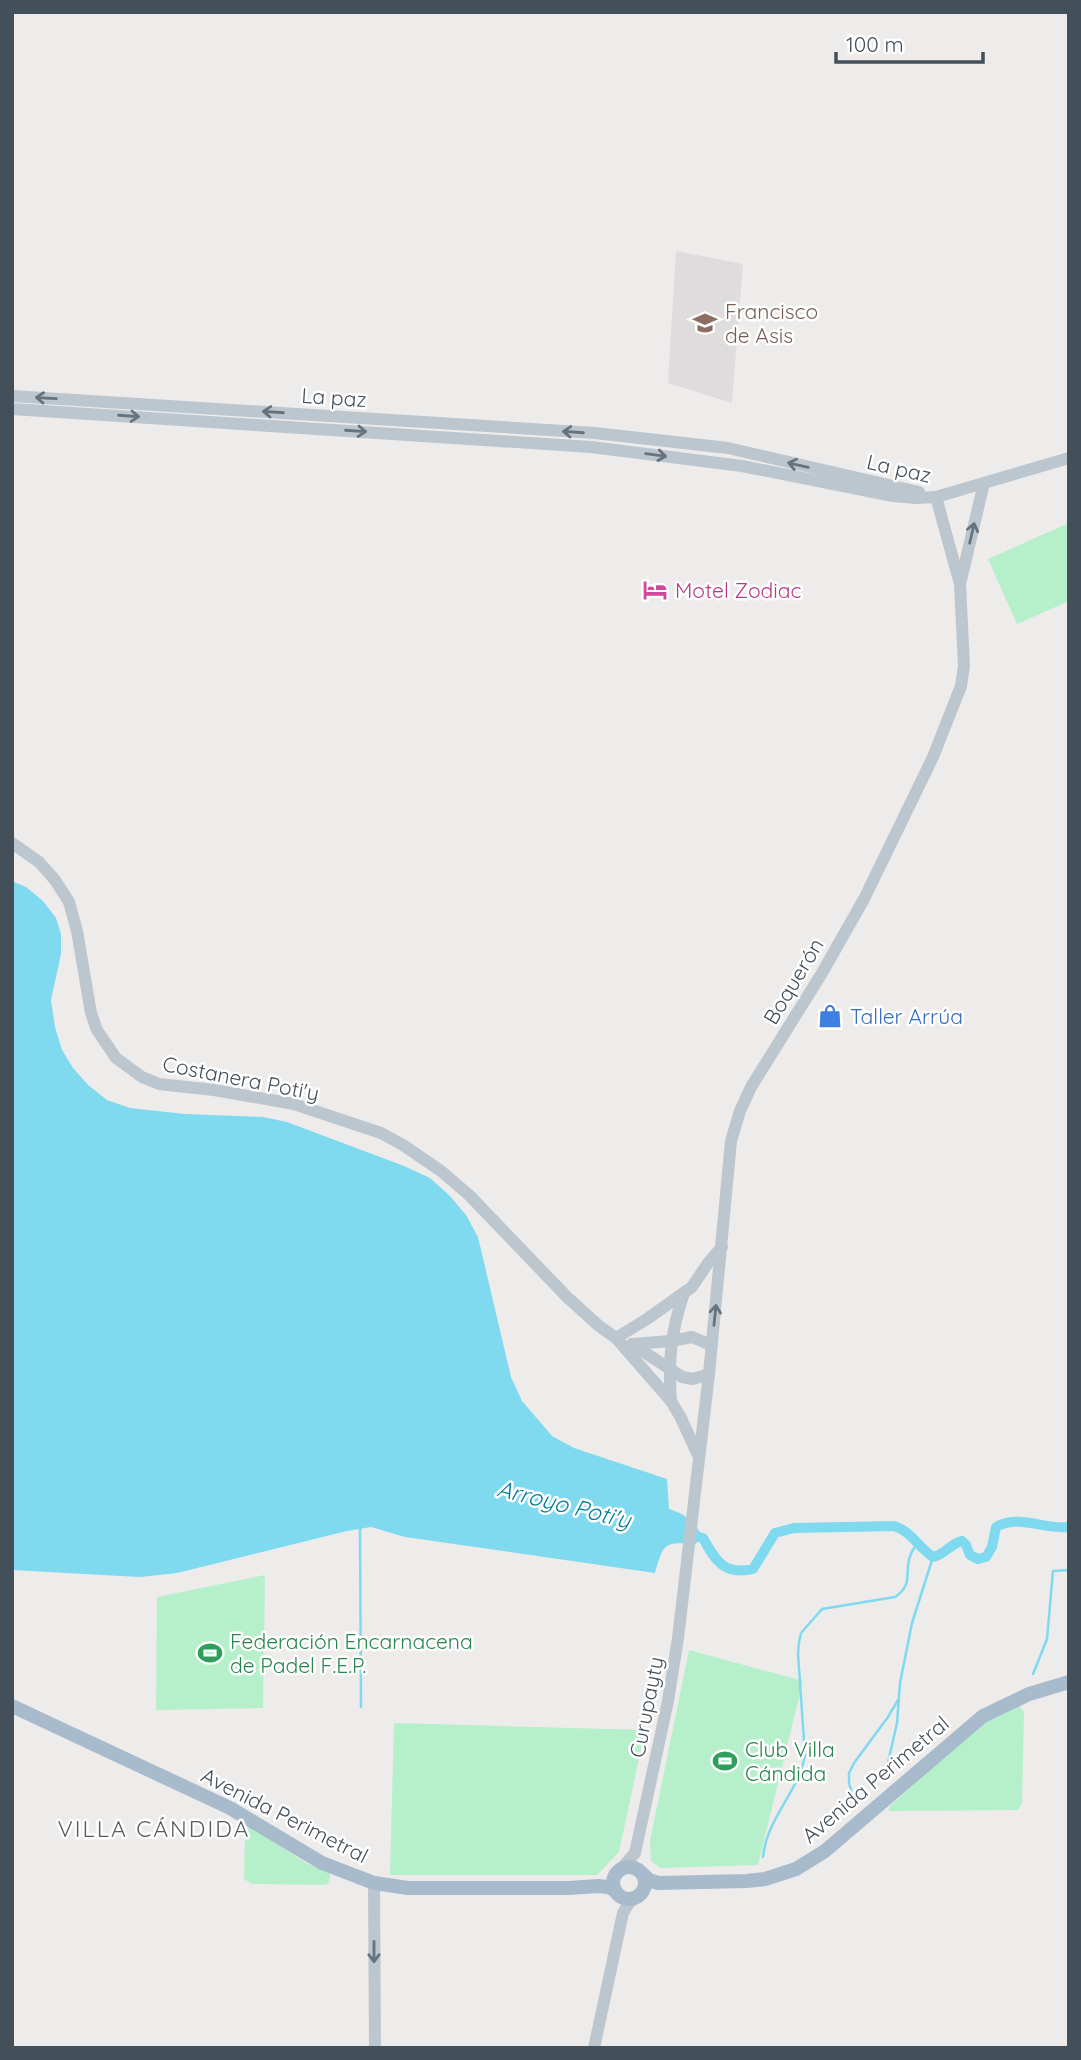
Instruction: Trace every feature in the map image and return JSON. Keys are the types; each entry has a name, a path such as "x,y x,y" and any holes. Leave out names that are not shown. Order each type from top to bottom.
{"main road":[{"name":"Avenida Perimetral","path":"12,1706 230,1808 322,1863 374,1883 408,1888 569,1888 617,1882 631,1867 658,1883 747,1881 765,1879 796,1869 825,1851 983,1716 1030,1694 1069,1682"},
{"path":"639,1895 645,1884 641,1872"},
{"name":"Avenida Perimetral","path":"617,1882 626,1899 639,1895 658,1883"}],"street":[{"name":"La paz","path":"12,396 586,433 688,443 728,448 936,497"},
{"name":"La paz","path":"12,409 591,447 742,466 893,496 936,497"},
{"path":"936,497 1069,458"},
{"path":"960,584 984,483"},
{"name":"Boquerón","path":"694,1502 731,1141 740,1111 751,1087 822,973 864,899 933,757 961,686 964,666 960,584 936,497"},
{"name":"Costanera Poti'y","path":"12,842 39,862 69,902 77,930 91,1013 97,1030 116,1058 142,1077 159,1084 214,1090 294,1104 381,1133 404,1145 469,1195 567,1297 599,1326 617,1338 671,1401"},
{"path":"617,1338 692,1287 722,1247"},
{"path":"684,1292 671,1341 671,1401 699,1456"},
{"path":"709,1374 693,1379 682,1377 632,1344 692,1337 711,1345"},
{"name":"Curupayty","path":"617,1882 635,1853 668,1701 694,1502"},
{"name":"Curupayty","path":"635,1853 641,1872"},
{"path":"617,1882 623,1913"},
{"path":"374,1883 375,2048"},
{"path":"594,2048 623,1913 629,1903 639,1895"}],"shaded area":[{"name":"Francisco de Asis","path":"676,251 743,264 732,403 668,383"}],"green space":[{"path":"1069,523 1069,601 1017,624 988,559"},
{"name":"Federación Encarnacena de Padel F.E.P.","path":"265,1575 263,1708 156,1710 157,1597"},
{"name":"Club Villa Cándida","path":"689,1650 803,1681 758,1865 660,1868 651,1861 650,1841"},
{"path":"1019,1706 1024,1712 1022,1803 1018,1810 888,1811 890,1806 975,1729 985,1721"},
{"path":"394,1723 645,1730 619,1852 597,1875 390,1875"},
{"path":"248,1826 306,1863 329,1873 328,1884 252,1884 244,1879 245,1830"}],"water":[{"path":"12,881 26,887 43,901 56,918 61,934 61,954 51,1000 55,1027 62,1050 88,1085 107,1100 130,1108 185,1114 263,1117 287,1122 430,1178 466,1215 478,1237 511,1377 522,1401 552,1436 574,1448 667,1479 669,1509 689,1519 703,1538 695,1544 677,1543 666,1546 655,1573 405,1537 371,1527 177,1573 140,1577 12,1570"}],"waterway":[{"name":"Arroyo Poti'y","path":"689,1534 703,1538 722,1564 743,1571 753,1569 775,1533 794,1528 894,1526 900,1528 933,1557 962,1541 970,1555 978,1559 986,1557 992,1547 996,1527 1005,1523 1023,1522 1069,1527"},
{"path":"360,1529 361,1707"},
{"path":"763,1857 770,1829 796,1781 805,1755 798,1654 801,1633 822,1609 895,1597 905,1587 909,1560 918,1544"},
{"path":"887,1767 897,1723 900,1683 912,1623 933,1557"},
{"path":"1033,1674 1047,1639 1053,1571 1069,1570"},
{"path":"855,1803 849,1773 898,1700"}],"place":[{"name":"Francisco de Asis","path":"705,323"},
{"name":"Motel Zodiac","path":"655,590"},
{"name":"Taller Arrúa","path":"830,1016"},
{"name":"Federación Encarnacena de Padel F.E.P.","path":"210,1653"},
{"name":"Club Villa Cándida","path":"725,1761"}],"district":[{"name":"VILLA CÁNDIDA","path":"154,1828"}]}
